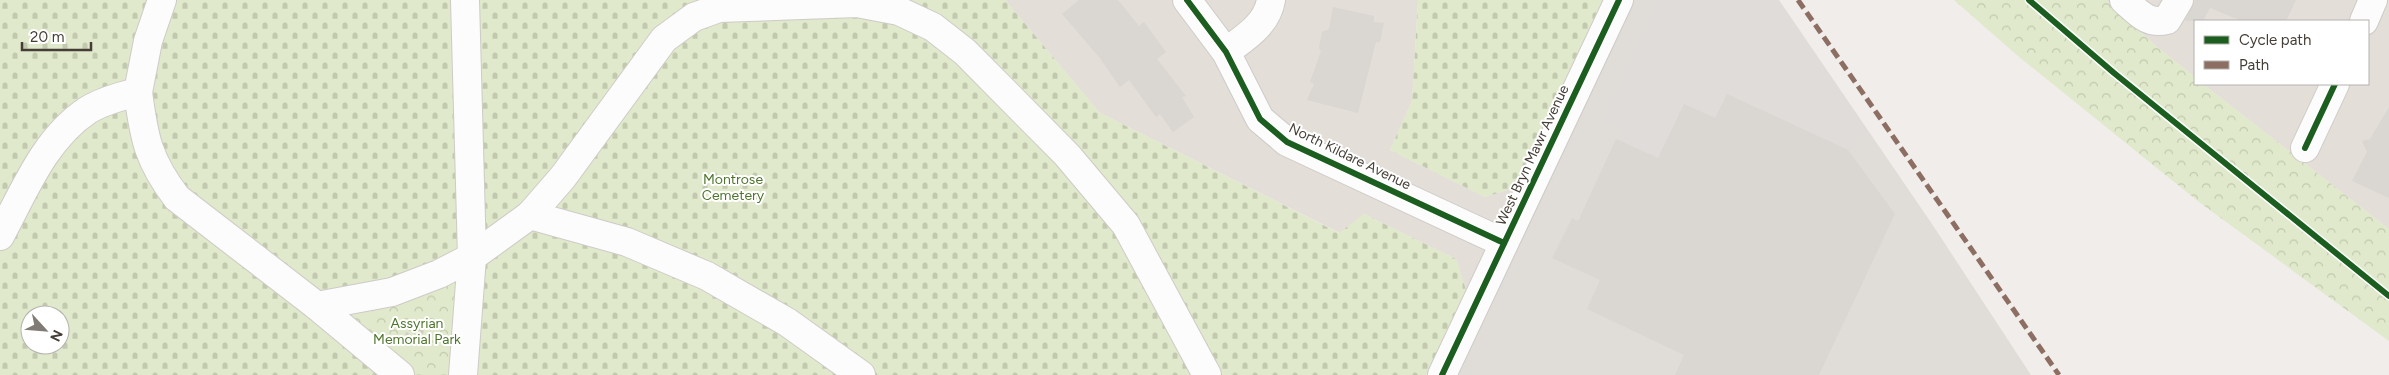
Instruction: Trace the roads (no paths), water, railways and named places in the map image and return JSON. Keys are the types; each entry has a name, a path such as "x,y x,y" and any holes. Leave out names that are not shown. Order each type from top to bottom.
{"street":[{"path":"162,0 148,41 138,92 143,130 150,155 161,176 177,198 317,306 400,375"},
{"path":"463,375 472,257 465,0"},
{"name":"North Kildare Avenue","path":"1187,0 1226,52 1260,119 1287,142 1504,243"},
{"path":"1226,52 1257,28 1269,9 1271,0"},
{"name":"West Bryn Mawr Avenue","path":"1442,375 1619,0"},
{"path":"2124,0 2146,20 2157,23 2167,20 2179,0"},
{"path":"2364,20 2373,0"},
{"path":"317,306 392,292 439,274 472,257 530,215 563,177 664,39 694,17 719,8 857,2 899,11 933,27 964,52 1067,155 1126,225 1207,375"},
{"path":"2305,148 2335,85"},
{"path":"0,236 47,149 68,125 89,110 112,98 138,92"},
{"path":"530,215 627,242 707,276 787,322 861,375"}],"park label":[{"name":"Montrose Cemetery","path":"733,187"},
{"name":"Assyrian Memorial Park","path":"417,332"}]}
